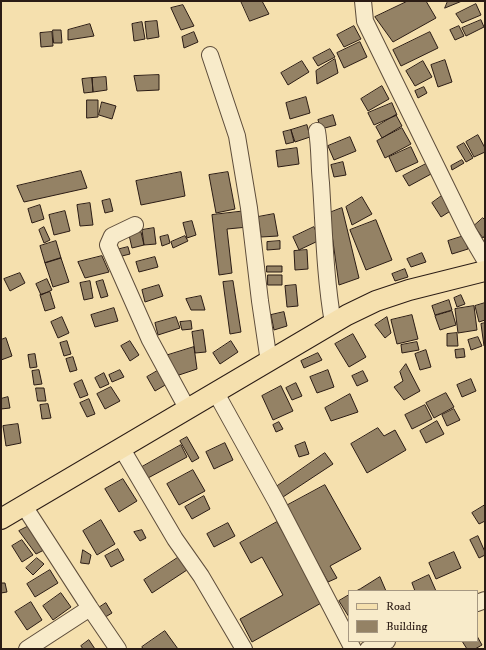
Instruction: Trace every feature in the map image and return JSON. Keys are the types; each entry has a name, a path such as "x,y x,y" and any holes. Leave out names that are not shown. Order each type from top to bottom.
{"main road":[{"path":"1,519 188,410 346,315 376,301 409,290 485,271"}],"street":[{"path":"363,1 365,20 468,231 485,260"},
{"path":"210,55 237,136 269,362"},
{"path":"317,131 319,142 324,242 333,323"},
{"path":"135,225 112,236 108,245 150,340 188,410"},
{"path":"216,393 277,503 348,639"},
{"path":"122,449 175,538 201,576 244,649"},
{"path":"24,506 118,649"},
{"path":"32,648 90,608"},
{"path":"368,649 385,642"}],"building":[{"path":"241,1 262,1 269,14 250,21"},
{"path":"408,1 426,1 436,18 393,42 375,17"},
{"path":"448,1 462,1 445,8"},
{"path":"476,4 481,15 462,23 456,14"},
{"path":"183,5 194,26 181,30 171,8"},
{"path":"481,20 484,27 466,36 462,28"},
{"path":"157,21 159,37 147,39 145,22"},
{"path":"142,22 145,39 134,41 132,24"},
{"path":"90,24 94,36 68,40 68,30"},
{"path":"354,26 361,39 344,47 337,35"},
{"path":"459,26 464,36 455,40 450,30"},
{"path":"53,30 61,30 62,43 54,43"},
{"path":"52,32 53,46 41,47 40,33"},
{"path":"194,32 198,42 184,48 182,37"},
{"path":"430,32 438,48 401,66 393,50"},
{"path":"360,42 367,57 344,68 337,53"},
{"path":"330,49 335,57 318,66 313,58"},
{"path":"335,59 338,73 317,84 316,71"},
{"path":"445,60 452,82 438,87 431,65"},
{"path":"302,61 309,72 288,85 281,73"},
{"path":"423,61 432,77 415,86 406,71"},
{"path":"159,75 159,90 137,91 134,76"},
{"path":"106,77 107,90 93,92 92,78"},
{"path":"92,78 93,92 84,93 82,79"},
{"path":"382,86 389,99 368,111 361,99"},
{"path":"424,87 427,93 418,98 415,91"},
{"path":"306,97 310,113 290,119 286,103"},
{"path":"87,100 98,100 98,117 87,118"},
{"path":"102,102 116,106 112,119 99,115"},
{"path":"392,103 397,115 374,125 368,113"},
{"path":"333,115 336,125 321,129 318,120"},
{"path":"396,115 402,126 382,138 376,127"},
{"path":"307,125 310,137 295,142 291,130"},
{"path":"402,128 411,144 385,158 377,141"},
{"path":"291,130 294,142 286,144 283,132"},
{"path":"478,135 485,148 485,152 474,157 466,142"},
{"path":"350,137 356,151 334,160 328,146"},
{"path":"464,143 473,158 466,162 457,147"},
{"path":"411,147 418,162 396,172 389,157"},
{"path":"297,148 299,164 278,167 276,151"},
{"path":"462,160 464,163 452,170 451,166"},
{"path":"343,162 346,175 334,177 331,165"},
{"path":"426,164 431,174 409,186 403,176"},
{"path":"81,171 87,188 24,202 17,186"},
{"path":"181,172 185,196 141,205 136,181"},
{"path":"228,172 235,209 216,213 209,175"},
{"path":"443,195 452,210 441,217 432,203"},
{"path":"362,197 372,214 352,225 346,207"},
{"path":"110,199 113,211 105,213 102,201"},
{"path":"90,203 93,225 80,226 77,205"},
{"path":"40,205 44,219 32,223 28,209"},
{"path":"342,208 359,278 339,285 329,213"},
{"path":"65,211 70,231 54,235 49,215"},
{"path":"246,211 248,227 227,229 232,273 219,275 212,215"},
{"path":"274,214 278,236 261,237 258,217"},
{"path":"483,218 485,220 485,235 483,238 474,226"},
{"path":"376,220 392,260 366,270 350,230"},
{"path":"192,221 196,235 187,238 183,223"},
{"path":"44,227 50,240 44,243 39,230"},
{"path":"314,227 320,240 299,250 293,237"},
{"path":"154,228 156,244 144,245 142,230"},
{"path":"141,232 144,245 132,248 129,235"},
{"path":"168,235 170,243 162,246 160,237"},
{"path":"185,236 188,241 173,248 171,242"},
{"path":"464,236 468,249 452,254 448,241"},
{"path":"56,241 61,258 45,263 40,246"},
{"path":"280,241 280,249 267,250 267,242"},
{"path":"128,247 130,254 118,257 116,250"},
{"path":"307,250 308,269 295,270 294,251"},
{"path":"422,253 426,262 411,267 407,259"},
{"path":"102,256 109,272 85,278 78,262"},
{"path":"155,257 158,267 139,272 136,262"},
{"path":"61,258 69,282 53,287 45,263"},
{"path":"267,266 282,266 282,272 267,272"},
{"path":"405,269 408,277 395,281 392,274"},
{"path":"20,273 25,283 10,291 4,279"},
{"path":"268,275 282,275 282,285 268,285"},
{"path":"47,279 52,290 41,295 36,284"},
{"path":"103,280 108,296 101,298 96,282"},
{"path":"90,281 93,298 84,300 80,283"},
{"path":"233,281 241,332 230,334 223,282"},
{"path":"159,285 163,296 145,302 142,290"},
{"path":"296,285 298,306 287,307 285,286"},
{"path":"50,292 55,308 45,311 40,295"},
{"path":"461,295 465,304 457,307 454,298"},
{"path":"201,296 205,310 191,310 186,299"},
{"path":"449,300 452,310 435,315 432,306"},
{"path":"485,303 485,320 479,322 475,306"},
{"path":"474,306 477,330 458,333 455,309"},
{"path":"114,308 118,321 95,327 91,315"},
{"path":"452,311 456,325 440,330 435,316"},
{"path":"284,312 287,326 274,330 271,315"},
{"path":"412,315 418,339 397,344 391,320"},
{"path":"62,317 69,333 58,338 51,322"},
{"path":"176,317 180,328 158,335 155,323"},
{"path":"387,317 391,333 385,338 375,325"},
{"path":"191,321 192,329 182,330 180,322"},
{"path":"485,323 485,345 484,346 481,324"},
{"path":"203,330 206,352 195,353 192,332"},
{"path":"457,333 458,346 447,346 447,334"},
{"path":"353,334 366,357 349,367 335,344"},
{"path":"478,337 482,346 471,350 468,340"},
{"path":"6,338 12,356 1,360 1,340"},
{"path":"67,341 71,354 64,356 60,343"},
{"path":"130,341 139,355 130,361 121,346"},
{"path":"231,341 238,352 220,364 213,353"},
{"path":"417,342 419,350 402,353 401,345"},
{"path":"194,347 197,369 176,376 165,356"},
{"path":"464,349 465,357 456,358 455,350"},
{"path":"426,350 431,367 420,370 415,354"},
{"path":"318,353 322,360 304,368 301,361"},
{"path":"35,354 37,367 30,368 28,355"},
{"path":"73,357 77,370 70,372 66,359"},
{"path":"406,364 420,391 404,400 394,387 403,381 400,372"},
{"path":"39,370 42,384 34,385 32,371"},
{"path":"120,370 124,377 112,382 109,375"},
{"path":"159,370 167,384 155,391 147,377"},
{"path":"328,370 334,387 317,393 310,377"},
{"path":"363,371 368,381 357,386 352,376"},
{"path":"104,373 109,384 100,388 95,378"},
{"path":"471,379 476,391 462,397 457,385"},
{"path":"82,380 88,395 80,398 74,384"},
{"path":"296,383 302,396 292,400 286,388"},
{"path":"281,386 293,411 273,420 262,396"},
{"path":"111,387 120,401 105,409 97,394"},
{"path":"36,388 44,388 46,401 38,401"},
{"path":"446,393 454,407 434,418 426,403"},
{"path":"350,394 358,412 331,421 325,408"},
{"path":"8,397 10,408 1,409 1,399"},
{"path":"89,399 95,414 87,417 80,403"},
{"path":"48,404 51,418 42,419 40,405"},
{"path":"425,405 432,419 412,429 405,415"},
{"path":"454,409 460,420 447,426 442,415"},
{"path":"437,421 444,434 426,443 420,431"},
{"path":"279,422 283,429 276,432 273,425"},
{"path":"18,424 21,443 6,446 3,426"},
{"path":"378,428 384,436 395,430 406,450 367,473 351,444"},
{"path":"187,437 199,458 192,462 180,441"},
{"path":"305,442 309,454 299,457 295,446"},
{"path":"225,443 233,460 214,469 206,452"},
{"path":"181,445 187,457 148,478 142,467"},
{"path":"325,453 333,464 283,497 276,487"},
{"path":"193,470 205,491 179,505 167,484"},
{"path":"123,479 137,501 119,512 105,489"},
{"path":"325,485 361,549 330,566 337,578 328,582 286,506"},
{"path":"204,496 210,509 192,519 185,507"},
{"path":"485,505 485,521 479,524 472,513"},
{"path":"101,520 115,544 97,555 83,531"},
{"path":"277,522 323,602 252,642 240,619 283,595 262,557 251,563 240,543"},
{"path":"228,523 235,536 214,547 207,534"},
{"path":"29,526 44,550 36,554 19,531"},
{"path":"142,530 146,538 140,541 134,532"},
{"path":"478,536 485,552 485,555 479,558 470,540"},
{"path":"22,540 33,555 22,562 12,546"},
{"path":"118,549 124,560 111,567 105,556"},
{"path":"83,550 91,555 89,564 81,563"},
{"path":"454,552 461,568 436,579 429,563"},
{"path":"182,555 190,568 152,593 144,580"},
{"path":"37,558 44,564 33,575 26,568"},
{"path":"50,570 58,583 35,597 27,584"},
{"path":"429,575 436,590 415,590 412,583"},
{"path":"380,577 386,590 358,590"},
{"path":"1,583 5,583 7,592 1,593"},
{"path":"61,593 71,607 53,620 43,606"},
{"path":"348,596 348,615 339,601"},
{"path":"31,602 42,620 27,630 15,612"},
{"path":"106,603 112,613 102,619 97,609"},
{"path":"165,631 178,649 143,649 142,647"},
{"path":"478,638 482,645 475,649 467,649 463,642 478,642"},
{"path":"89,640 95,649 83,649 81,646"}]}
